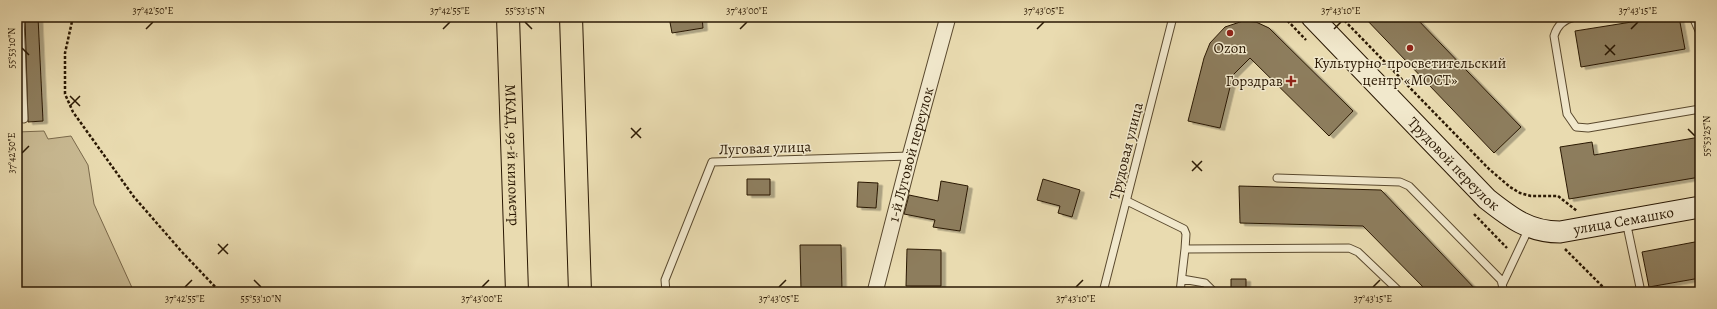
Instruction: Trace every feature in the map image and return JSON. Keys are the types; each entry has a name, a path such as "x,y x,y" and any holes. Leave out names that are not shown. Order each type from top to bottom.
{"highway":[{"name":"МКАД, 93-й километр","path":"508,17 517,292"},
{"path":"572,17 580,292"}],"main road":[{"name":"Трудовой переулок","path":"1312,17 1487,199 1510,217 1538,230"},
{"name":"улица Семашко","path":"1538,230 1560,232 1700,207"}],"street":[{"name":"1-й Луговой переулок","path":"875,292 948,17"}],"lane":[{"path":"20,17 24,119"},
{"name":"Трудовая улица","path":"1103,292 1173,17"},
{"path":"1575,17 1565,20 1559,25 1554,36 1567,114 1576,127 1588,128 1700,109"},
{"path":"1693,17 1700,33"},
{"name":"Луговая улица","path":"666,292 665,280 712,162 910,156"},
{"path":"1277,178 1400,182 1408,186 1503,283 1504,292"},
{"path":"1127,201 1184,229 1186,234 1180,292"},
{"path":"1626,221 1641,292"},
{"path":"1503,283 1538,230"},
{"path":"1185,249 1352,248 1400,292"},
{"path":"1182,279 1205,282 1214,292"}],"path":[{"path":"72,17 65,53 65,94 74,112 134,197 182,252 220,292"},
{"path":"1341,17 1489,169 1510,187 1520,193 1531,196 1558,196 1582,214"},
{"path":"1538,230 1608,292"}],"shaded area":[{"path":"44,131 48,139 71,136 88,165 94,204 134,292 17,292 17,132"}],"building":[{"path":"25,17 38,17 43,121 28,122"},
{"path":"669,17 702,17 703,28 672,33"},
{"path":"1364,17 1415,17 1521,127 1494,153"},
{"path":"1663,17 1679,17 1685,49 1581,67 1575,31"},
{"path":"1243,21 1256,22 1269,28 1353,111 1329,136 1250,58 1233,75 1220,128 1188,121 1204,58 1210,43 1225,27"},
{"path":"1700,137 1700,177 1569,199 1560,147 1592,142 1594,155"},
{"path":"747,179 770,179 770,195 747,195"},
{"path":"1043,179 1080,190 1072,217 1058,213 1060,206 1037,200"},
{"path":"941,181 968,186 960,231 933,227 935,220 904,214 909,195 938,201"},
{"path":"858,182 878,183 876,208 857,207"},
{"path":"1239,186 1381,190 1478,292 1428,292 1363,226 1240,223"},
{"path":"1700,241 1700,278 1649,287 1642,252"},
{"path":"800,245 841,245 842,290 801,290"},
{"path":"907,249 941,250 941,286 906,286"},
{"path":"1231,279 1246,279 1246,292 1231,292"}],"place":[{"name":"Ozon","path":"1230,33"},
{"name":"Культурно-просветительский центр «МОСТ»","path":"1410,48"},
{"name":"Горздрав","path":"1291,81"}]}
